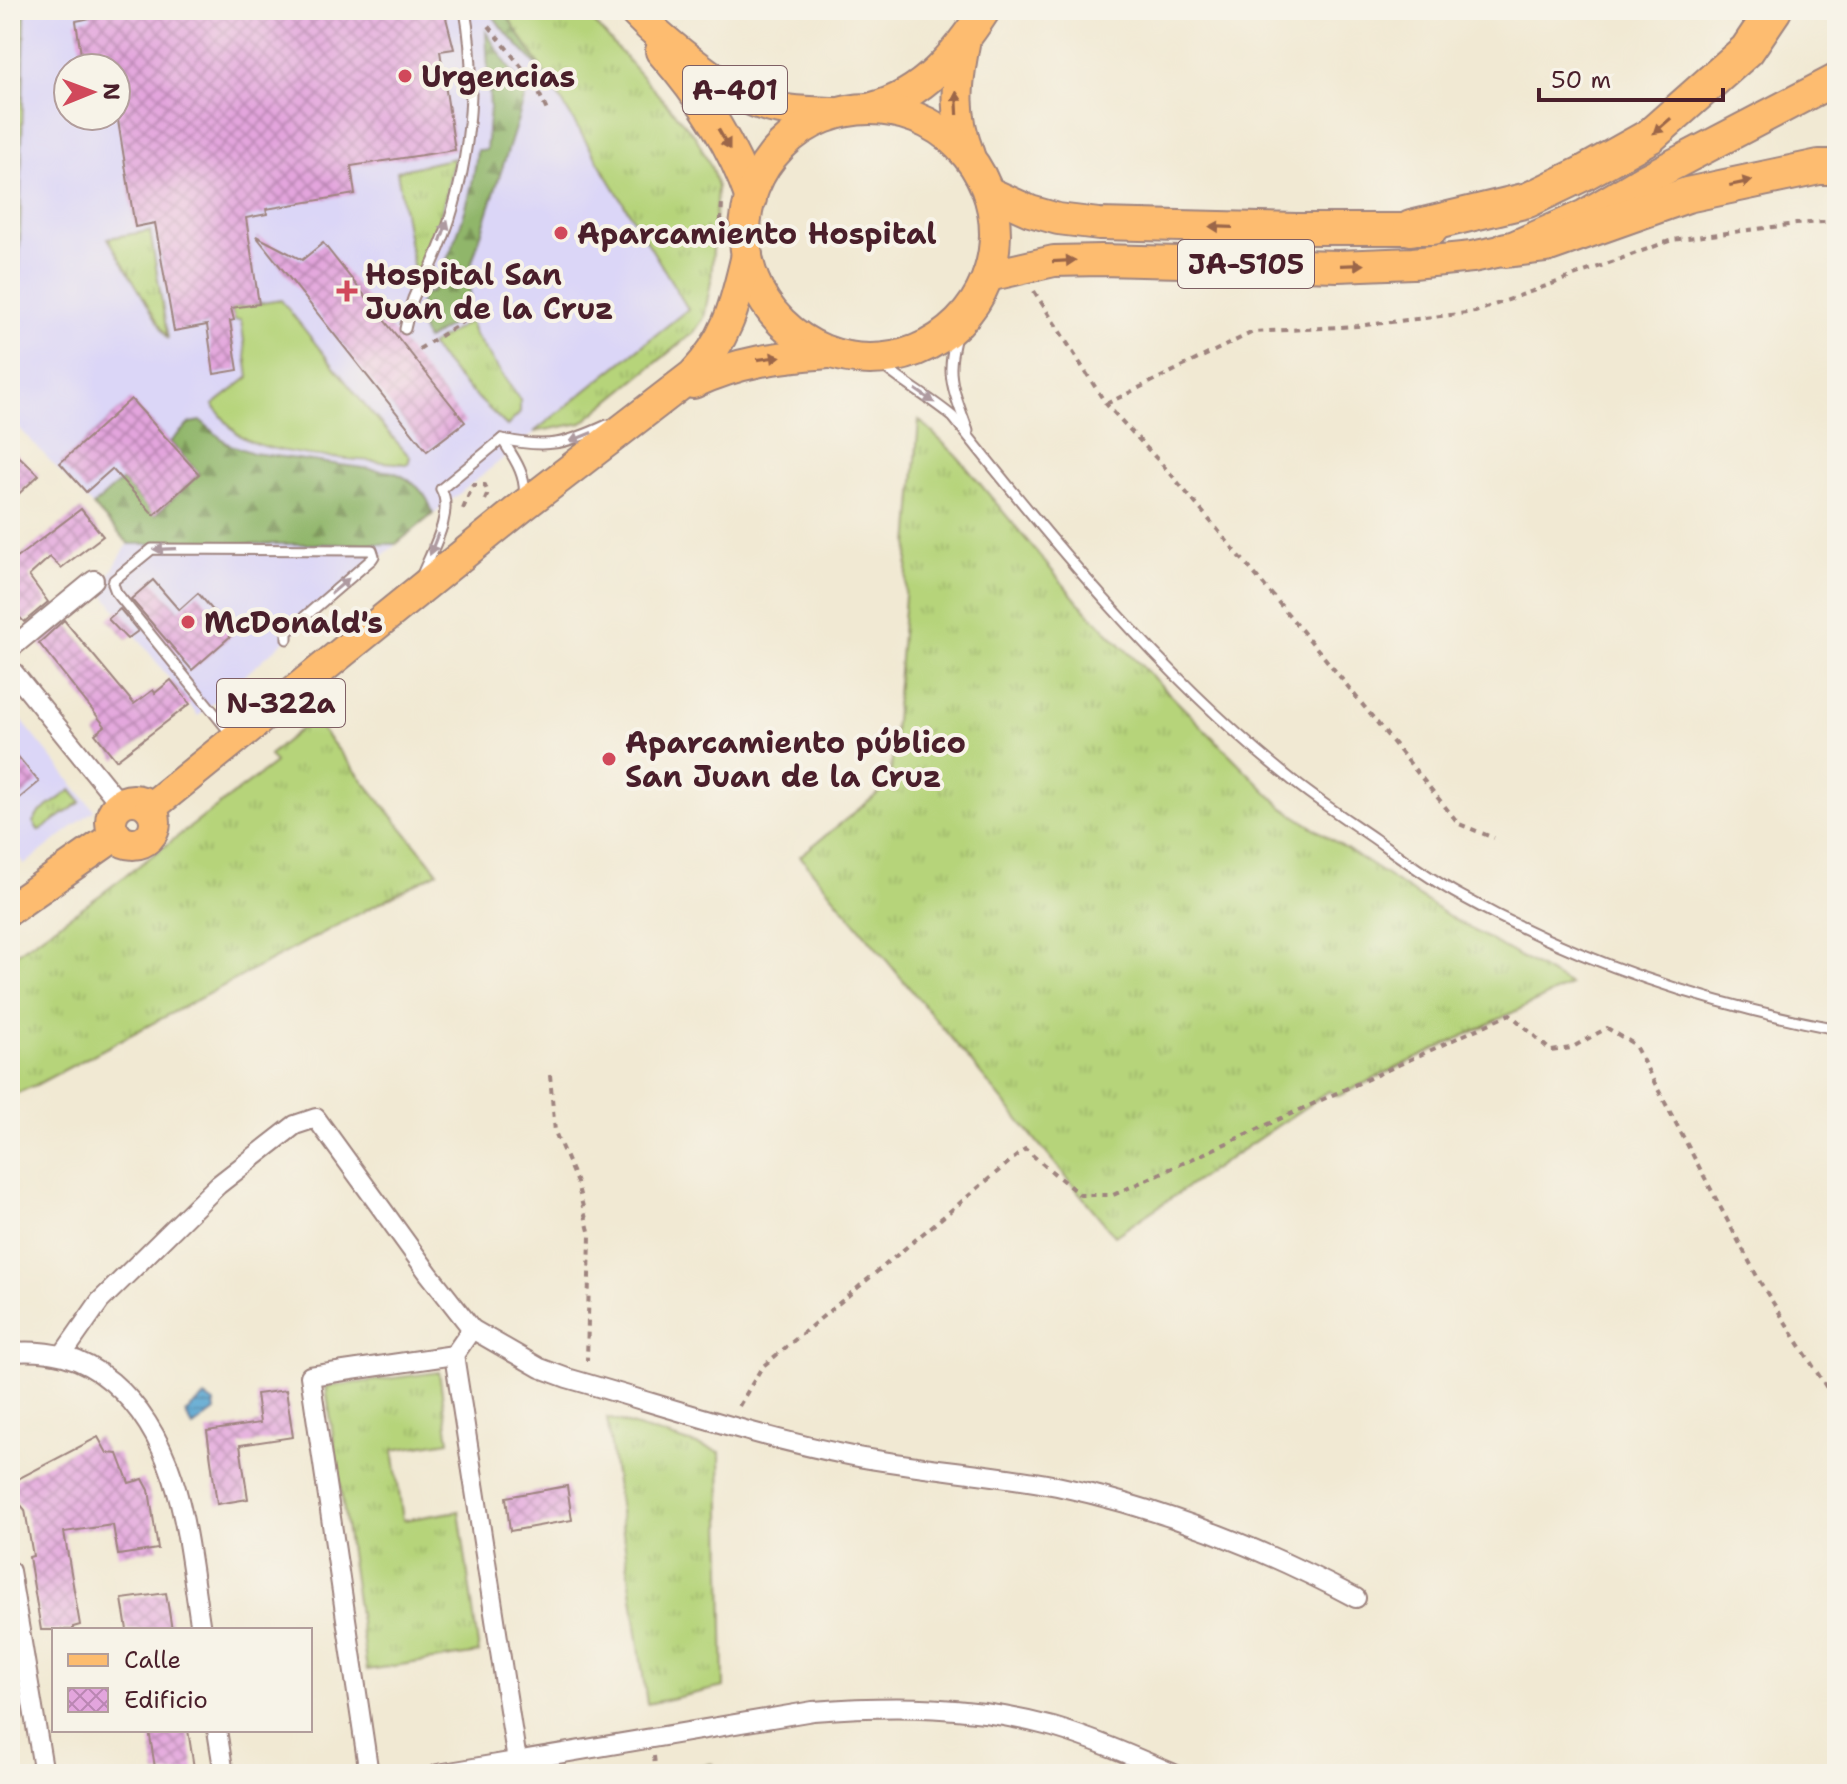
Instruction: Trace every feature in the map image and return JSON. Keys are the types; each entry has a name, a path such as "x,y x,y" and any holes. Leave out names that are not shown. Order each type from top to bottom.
{"highway":[{"path":"1411,228 1528,200 1650,136 1747,50 1774,10"},
{"path":"1506,250 1546,245 1687,195 1819,167 1837,167"}],"main road":[{"path":"964,44 957,86 959,128 988,192 995,234 988,276 977,299 961,319 941,337 916,350 875,359 831,353 797,335 770,308 733,256 761,174 776,152 796,133 836,113 893,103 917,88 964,44 985,10"},
{"name":"A-401","path":"642,19 720,82 755,102 793,111 836,113"},
{"name":"A-401","path":"642,19 660,51 722,133 751,199"},
{"name":"JA-5105","path":"988,276 1054,261 1338,266 1413,263 1506,250 1585,215 1646,179 1837,79"},
{"path":"870,109 899,112 927,122 951,139 971,160"},
{"name":"JA-5105","path":"988,192 1030,211 1058,219 1099,224 1464,230 1523,218 1646,179"},
{"name":"N-322a","path":"150,808 523,506 661,400 711,356 733,313 733,256"},
{"name":"N-322a","path":"661,400 734,365 761,359 831,353"},
{"path":"137,800 150,808 155,818 154,827 145,840 136,844 126,843 116,835 111,820 120,804 137,800"},
{"path":"10,909 116,835"}],"street":[{"path":"10,649 94,580"},
{"path":"10,668 120,804"},
{"path":"63,1354 100,1301 218,1185 295,1125 316,1118 472,1329 540,1368 728,1424 855,1456 1029,1481 1123,1504 1260,1550 1356,1598"},
{"path":"472,1329 454,1355 517,1767"},
{"path":"10,1352 63,1354 93,1368 126,1395 144,1416 162,1446 180,1501 201,1628"},
{"path":"369,1774 310,1376 454,1355"},
{"path":"10,1571 44,1774"},
{"path":"438,1774 517,1767 813,1711 914,1707 959,1710 1054,1728 1174,1774"},
{"path":"217,1732 224,1774"}],"lane":[{"path":"405,329 415,294 431,269 464,160 471,56 465,10"},
{"path":"961,319 951,351 950,371 952,387 970,438"},
{"path":"875,359 895,377 920,391 953,417 1118,614 1204,700 1289,778 1414,866 1459,895 1507,920 1644,978 1756,1011 1837,1029"},
{"path":"412,598 443,520 446,497 441,489 502,439 536,445 572,441 661,400"},
{"path":"502,439 520,467 525,487 523,506"},
{"path":"236,740 116,592 114,580 152,549 372,550 372,559 287,632 287,639"}],"path":[{"path":"489,26 535,84 547,111"},
{"path":"721,191 733,256"},
{"path":"1106,404 1253,332 1357,326 1475,312 1672,240 1837,221"},
{"path":"1020,269 1106,404 1170,473 1459,824 1494,838"},
{"path":"419,349 480,311"},
{"path":"460,519 470,489 481,483 488,497 478,506"},
{"path":"728,1424 762,1367 1025,1149 1080,1195 1113,1195 1510,1014 1551,1051 1571,1048 1607,1028 1634,1044 1760,1282 1837,1404"},
{"path":"550,1075 555,1132 577,1183 590,1235 586,1384"}],"shaded area":[{"name":"Hospital San Juan de la Cruz","path":"25,10 503,10 688,309 387,552 198,716 97,585 108,577 128,544 10,418 10,337 19,272"},
{"path":"10,706 94,810 24,865 15,851 10,854"}],"green space":[{"path":"10,10 25,10 19,272 10,337"},
{"path":"489,10 503,10 545,74 501,27"},
{"path":"503,10 583,10 696,137 717,187 711,281 704,318 694,332 582,423 534,432 688,309"},
{"path":"486,32 526,94 471,265 469,314 426,340 417,317 422,295 432,292 448,258 467,205 477,150 486,150 490,108"},
{"path":"454,158 439,219 415,277 397,171"},
{"path":"150,231 168,339 108,238"},
{"path":"281,300 410,457 408,464 275,449 242,437 226,422 213,405 249,377 241,320 234,320 231,308"},
{"path":"470,321 474,334 520,400 520,413 507,426 460,381 430,345"},
{"path":"919,420 957,456 1078,602 1282,807 1455,920 1570,985 1338,1096 1329,1091 1115,1236 800,856 890,784"},
{"path":"201,421 228,444 253,453 393,472 418,488 433,514 396,544 129,544 93,506 122,480 155,515 199,474 170,442 190,423"},
{"path":"313,719 438,872 10,1096 10,958 100,895 275,763 269,755"},
{"path":"71,790 81,802 39,831 33,822 39,813"},
{"path":"439,1372 449,1441 393,1450 403,1520 459,1511 479,1653 367,1670 326,1387"},
{"path":"607,1418 720,1452 724,1687 647,1704"},
{"path":"712,1764 713,1774 651,1774"}],"water":[{"path":"205,1397 214,1403 215,1411 193,1427 185,1413"}],"building":[{"name":"Hospital San Juan de la Cruz","path":"90,10 444,10 454,49 440,51 455,150 351,166 355,194 266,209 267,214 246,218 259,304 231,308 234,320 230,321 238,370 214,374 207,325 174,331 155,223 135,227 120,132 132,132 132,52 81,52 76,21 91,18"},
{"path":"256,236 302,260 323,243 465,422 427,451"},
{"path":"131,399 199,474 154,515 112,469 86,492 60,463"},
{"path":"10,448 39,475 10,502"},
{"path":"81,509 103,536 61,568 50,557 29,576 48,602 24,622 10,607 10,553 15,559"},
{"name":"McDonald's","path":"153,580 179,610 198,593 233,634 192,670 131,599"},
{"path":"120,609 138,631 127,639 108,619"},
{"path":"64,620 134,704 171,680 190,704 116,760 95,734 105,726 39,643"},
{"path":"10,747 39,782 10,806"},
{"path":"286,1390 293,1437 240,1445 248,1499 217,1504 207,1431 260,1423 256,1394"},
{"path":"98,1437 107,1453 118,1454 129,1483 143,1479 149,1490 158,1549 118,1555 113,1525 64,1532 80,1625 41,1630 25,1510 10,1492 10,1483"},
{"path":"567,1486 572,1520 510,1531 506,1497"},
{"path":"166,1593 172,1628 127,1628 122,1599"},
{"path":"149,1732 188,1732 195,1774 156,1774"}],"place":[{"name":"Urgencias","path":"405,76"},
{"name":"Aparcamiento Hospital","path":"561,233"},
{"name":"Hospital San Juan de la Cruz","path":"347,291"},
{"name":"McDonald's","path":"188,622"},
{"name":"Aparcamiento público San Juan de la Cruz","path":"609,759"}]}
